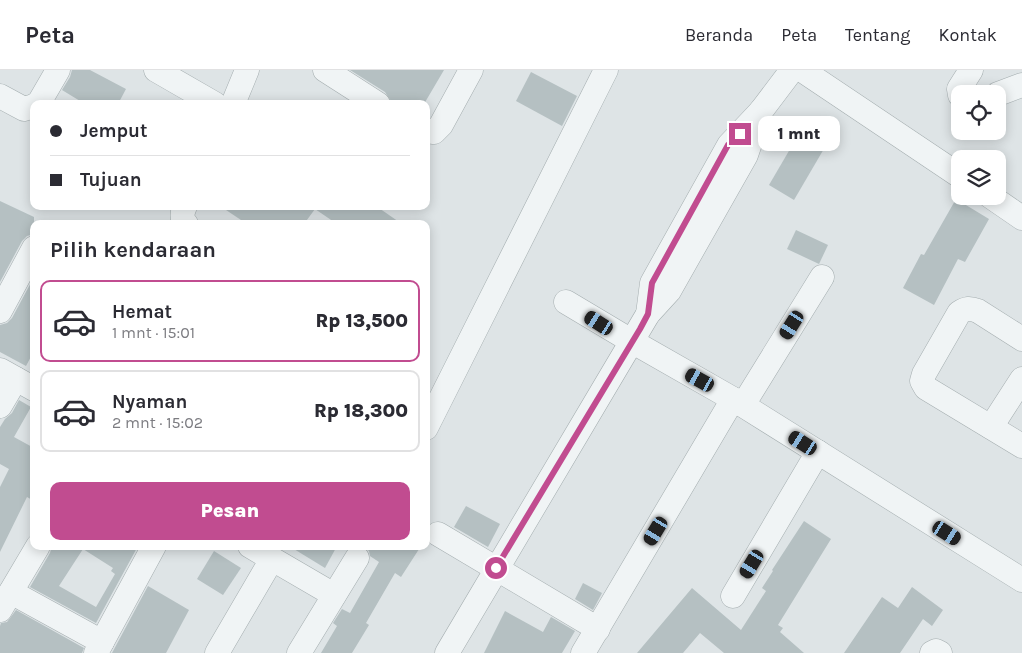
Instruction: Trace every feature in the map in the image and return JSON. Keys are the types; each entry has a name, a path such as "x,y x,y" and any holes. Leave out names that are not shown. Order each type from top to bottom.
{"street":[{"path":"41,100 58,70"},
{"path":"156,70 208,100"},
{"path":"235,100 247,70"},
{"path":"325,70 372,100"},
{"path":"430,132 434,132 441,125 471,70"},
{"path":"430,420 606,70"},
{"path":"447,653 648,314 669,291 746,155 761,111 792,70"},
{"path":"802,70 828,77 951,169"},
{"path":"962,85 972,70"},
{"path":"1006,91 1022,85"},
{"path":"0,96 24,109 30,107"},
{"path":"1003,205 1022,218"},
{"path":"0,311 30,255"},
{"path":"584,653 738,402 822,278"},
{"path":"566,302 738,402 1022,580"},
{"path":"1022,339 978,310 971,308 964,310 959,313 924,374 922,381 926,388 1022,446"},
{"path":"991,428 1022,379"},
{"path":"0,406 23,383"},
{"path":"733,596 818,452"},
{"path":"438,534 598,629"},
{"path":"36,550 6,601 99,647 152,550"},
{"path":"257,550 334,595"},
{"path":"299,653 357,558"},
{"path":"217,653 272,559"},
{"path":"932,653 936,651 940,653"}],"building":[{"path":"72,70 90,70 126,89 120,100 78,100 62,90"},
{"path":"350,70 444,70 426,100 390,100 385,92"},
{"path":"531,72 577,96 562,126 516,101"},
{"path":"800,132 825,147 794,200 769,185"},
{"path":"0,201 34,217 34,220 30,220 30,235 22,241 0,282"},
{"path":"953,205 966,205 989,219 965,262 958,259 934,305 903,288 921,254 924,255"},
{"path":"226,210 314,210 307,220 241,220"},
{"path":"316,210 382,210 396,220 331,220"},
{"path":"796,230 828,245 819,264 787,249"},
{"path":"30,284 30,358 26,366 0,352 0,325 7,323 12,318"},
{"path":"19,400 30,406 14,437 30,446 30,499 27,497 0,552 0,487 9,469 0,464 0,427 12,413"},
{"path":"466,506 500,524 488,547 454,527"},
{"path":"804,521 831,539 778,625 783,628 780,632 804,653 724,653 700,633 683,653 637,653 692,588 741,630 766,591 762,588 772,570"},
{"path":"51,550 82,550 59,586 96,607 115,574 111,571 113,568 85,550 136,550 96,623 30,587"},
{"path":"296,550 335,550 325,568"},
{"path":"418,550 401,577 395,573 366,623 369,625 352,653 321,653 337,626 333,623 342,609 350,613 379,562 370,556 369,551"},
{"path":"214,551 241,568 223,595 197,579"},
{"path":"583,583 602,593 593,610 575,599"},
{"path":"148,586 189,610 166,653 112,653"},
{"path":"912,587 943,610 932,626 923,619 900,653 844,653 882,597 898,608"},
{"path":"16,610 84,648 82,653 0,653 1,623 7,622"},
{"path":"505,611 543,632 551,617 575,631 562,653 484,653"}],"route":[{"path":"496,568 640,329 648,314 652,283 728,145 740,134"}]}
